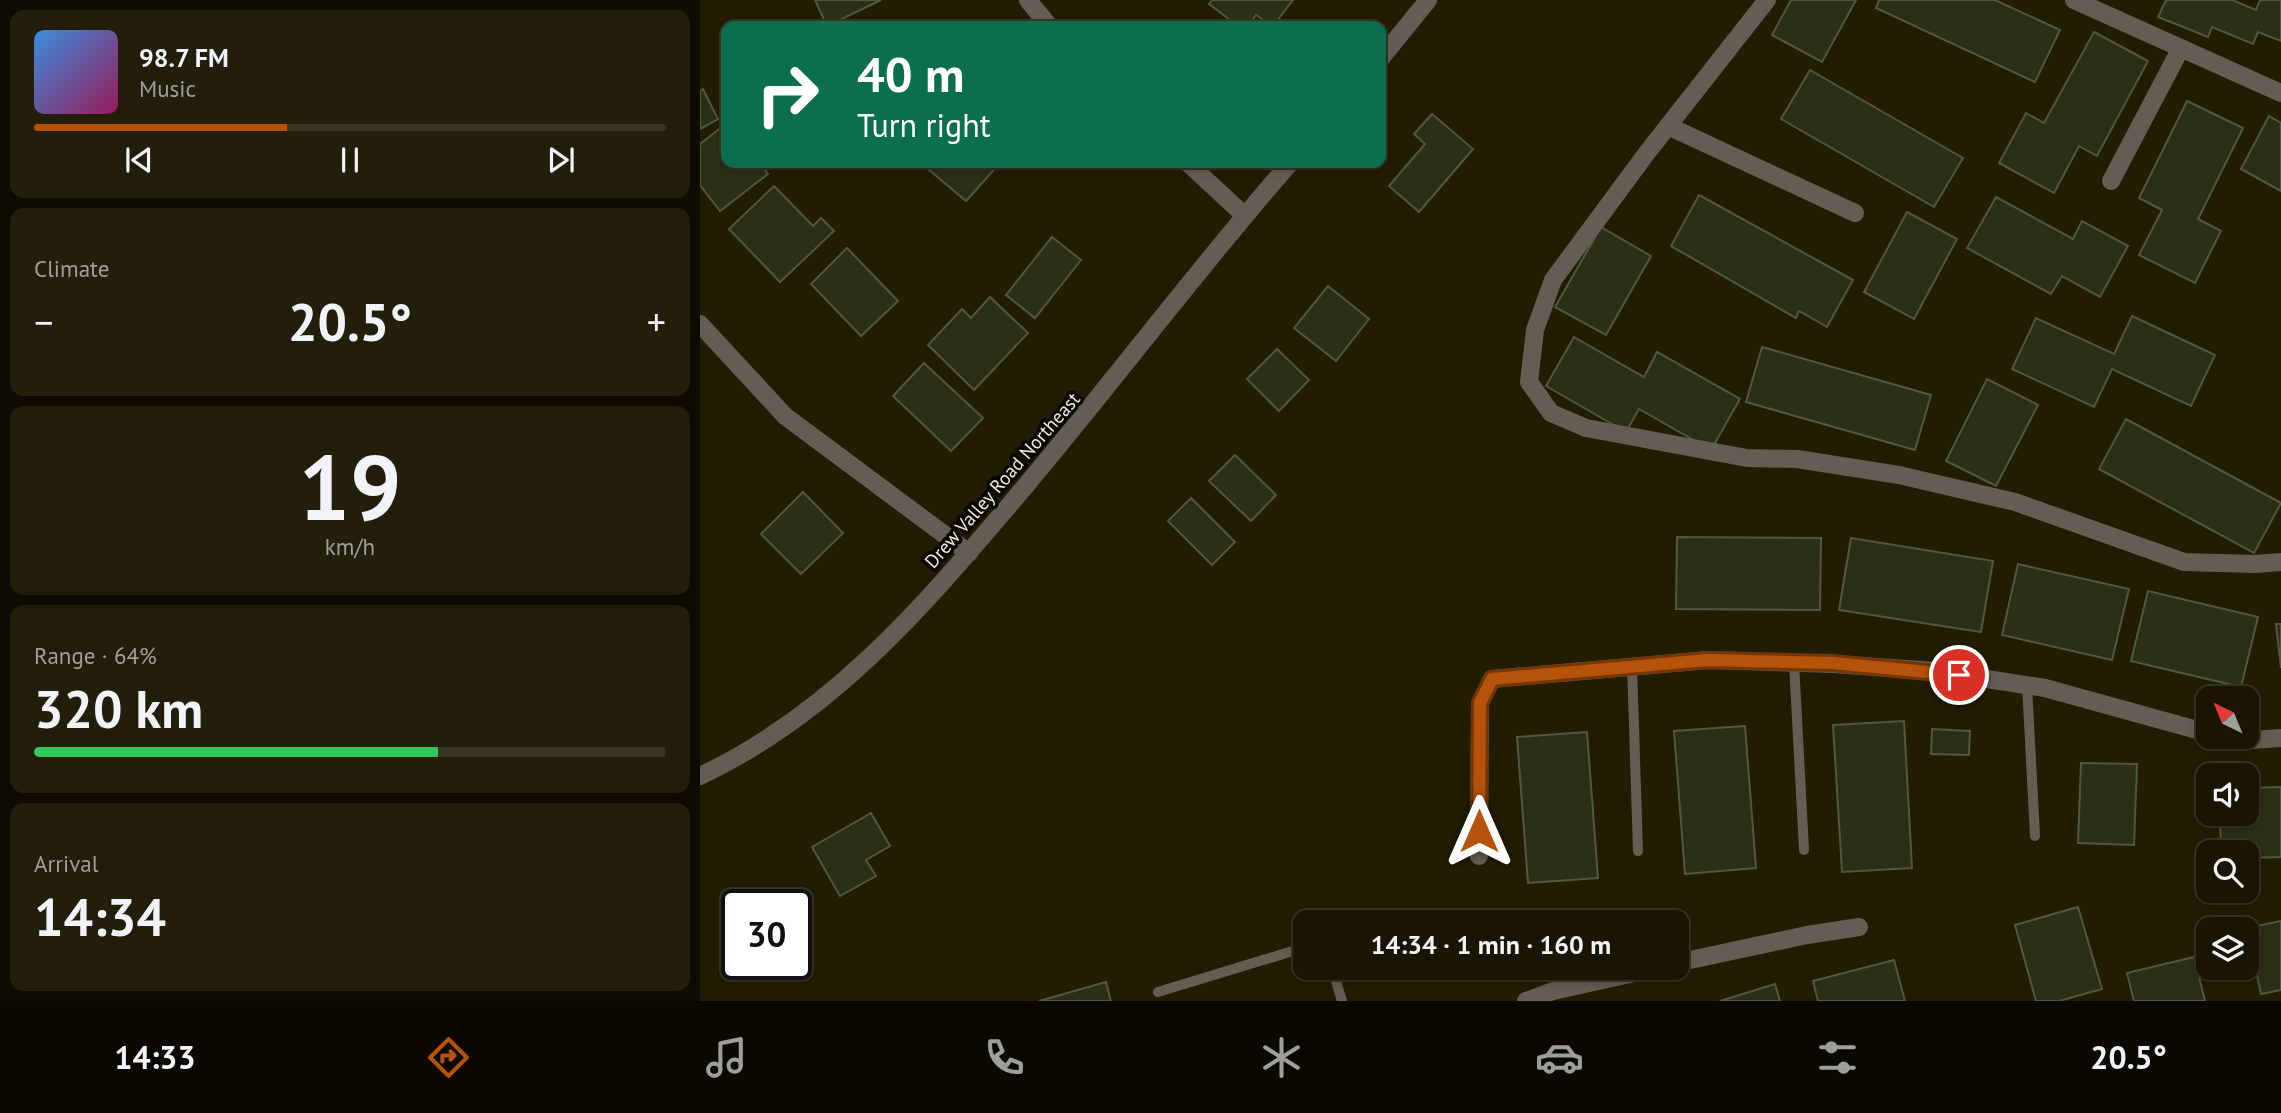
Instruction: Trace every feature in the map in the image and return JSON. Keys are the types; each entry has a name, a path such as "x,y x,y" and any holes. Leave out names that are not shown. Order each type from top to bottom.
{"street":[{"path":"1028,0 1045,21"},
{"path":"1386,52 1428,0"},
{"path":"1767,0 1668,126 1553,280 1535,330 1529,382 1551,413 1586,428 1747,458 1797,459 1899,475 2015,502 2184,562 2281,562"},
{"path":"2074,0 2281,93"},
{"path":"2111,181 2181,48"},
{"path":"1668,126 1855,213"},
{"path":"1193,168 1245,216"},
{"name":"Drew Valley Road Northeast","path":"700,776 741,757 817,703 880,650 969,553 1085,416 1286,168"},
{"path":"700,324 785,416 969,553"},
{"path":"1479,856 1480,703 1492,679 1708,660 1794,662 1936,671 2027,685 2196,730"},
{"path":"2259,740 2281,738"},
{"path":"1689,961 1807,935 1859,927"},
{"path":"1526,1001 1553,990 1600,980"}],"lane":[{"path":"1794,662 1804,850"},
{"path":"1633,665 1638,851"},
{"path":"2027,685 2035,836"},
{"path":"1158,992 1293,951"},
{"path":"1336,980 1342,1001"}],"building":[{"path":"815,0 881,0 837,21 825,21"},
{"path":"1212,0 1293,0 1277,21 1265,21 1256,15 1252,21 1231,21 1209,4"},
{"path":"1791,0 1856,0 1822,62 1772,35"},
{"path":"1879,0 1995,0 2060,30 2035,82 1876,8"},
{"path":"2166,0 2232,0 2256,10 2260,0 2281,0 2281,41 2258,32 2253,44 2212,27 2208,37 2158,17"},
{"path":"2094,32 2148,61 2097,156 2079,146 2054,193 1999,163 2026,113 2044,123"},
{"path":"1810,70 1963,158 1934,207 1781,119"},
{"path":"703,89 718,119 700,129 700,91"},
{"path":"2187,101 2243,128 2198,219 2221,231 2195,283 2139,255 2162,210 2139,198"},
{"path":"1432,114 1473,149 1419,212 1389,186 1425,144 1414,134"},
{"path":"2269,116 2281,123 2281,191 2241,169"},
{"path":"721,128 721,168 764,168 768,174 720,211 700,185 700,144"},
{"path":"927,168 996,168 966,201"},
{"path":"774,186 813,226 821,218 834,231 780,282 729,229"},
{"path":"1699,195 1853,280 1827,327 1799,311 1796,318 1671,246"},
{"path":"1996,197 2073,239 2082,221 2128,246 2100,297 2062,276 2051,294 1967,248"},
{"path":"1907,212 1957,239 1914,319 1864,292"},
{"path":"1601,227 1651,256 1606,335 1555,307"},
{"path":"1052,237 1081,260 1035,318 1006,295"},
{"path":"847,248 898,301 861,336 811,284"},
{"path":"1328,286 1369,319 1336,361 1294,328"},
{"path":"990,297 1028,333 974,390 928,345 962,309 971,318"},
{"path":"2132,316 2215,355 2191,406 2112,369 2094,407 2012,369 2036,318 2114,354"},
{"path":"1574,337 1644,377 1657,352 1740,399 1711,450 1639,409 1626,432 1546,386"},
{"path":"1762,347 1931,395 1915,450 1746,402"},
{"path":"1277,349 1309,380 1279,411 1247,379"},
{"path":"924,363 983,418 951,451 893,396"},
{"path":"1987,379 2038,405 1996,486 1946,461"},
{"path":"2126,419 2281,503 2254,553 2099,469"},
{"path":"1235,455 1276,495 1251,521 1209,481"},
{"path":"803,492 843,533 801,574 761,534"},
{"path":"1191,498 1235,542 1212,565 1168,521"},
{"path":"1677,537 1821,538 1820,610 1676,609"},
{"path":"1851,538 1993,561 1981,632 1839,610"},
{"path":"2018,564 2129,589 2112,660 2002,635"},
{"path":"2148,591 2258,617 2241,686 2131,661"},
{"path":"2276,624 2281,624 2281,668"},
{"path":"1904,721 1912,868 1842,872 1833,725"},
{"path":"1745,726 1756,868 1685,874 1674,731"},
{"path":"1932,729 1970,731 1969,755 1931,754"},
{"path":"1587,732 1598,878 1528,883 1517,737"},
{"path":"2081,763 2137,764 2134,845 2078,843"},
{"path":"2281,787 2281,857 2259,858 2259,840 2221,840 2220,826 2259,826 2259,788"},
{"path":"871,813 890,846 866,860 876,876 840,896 812,847"},
{"path":"2078,907 2102,989 2059,1001 2036,1001 2015,925"},
{"path":"2281,921 2281,990 2261,994 2258,980 2259,926"},
{"path":"2194,957 2196,980 2200,980 2205,1001 2134,1001 2127,973"},
{"path":"1894,960 1905,1001 1818,1001 1813,981"},
{"path":"1106,982 1111,1001 1039,1001"},
{"path":"1775,984 1780,1001 1720,1001"}],"route":[{"path":"1479,831 1480,703 1492,679 1614,666 1708,660 1833,663 1959,675"}]}
